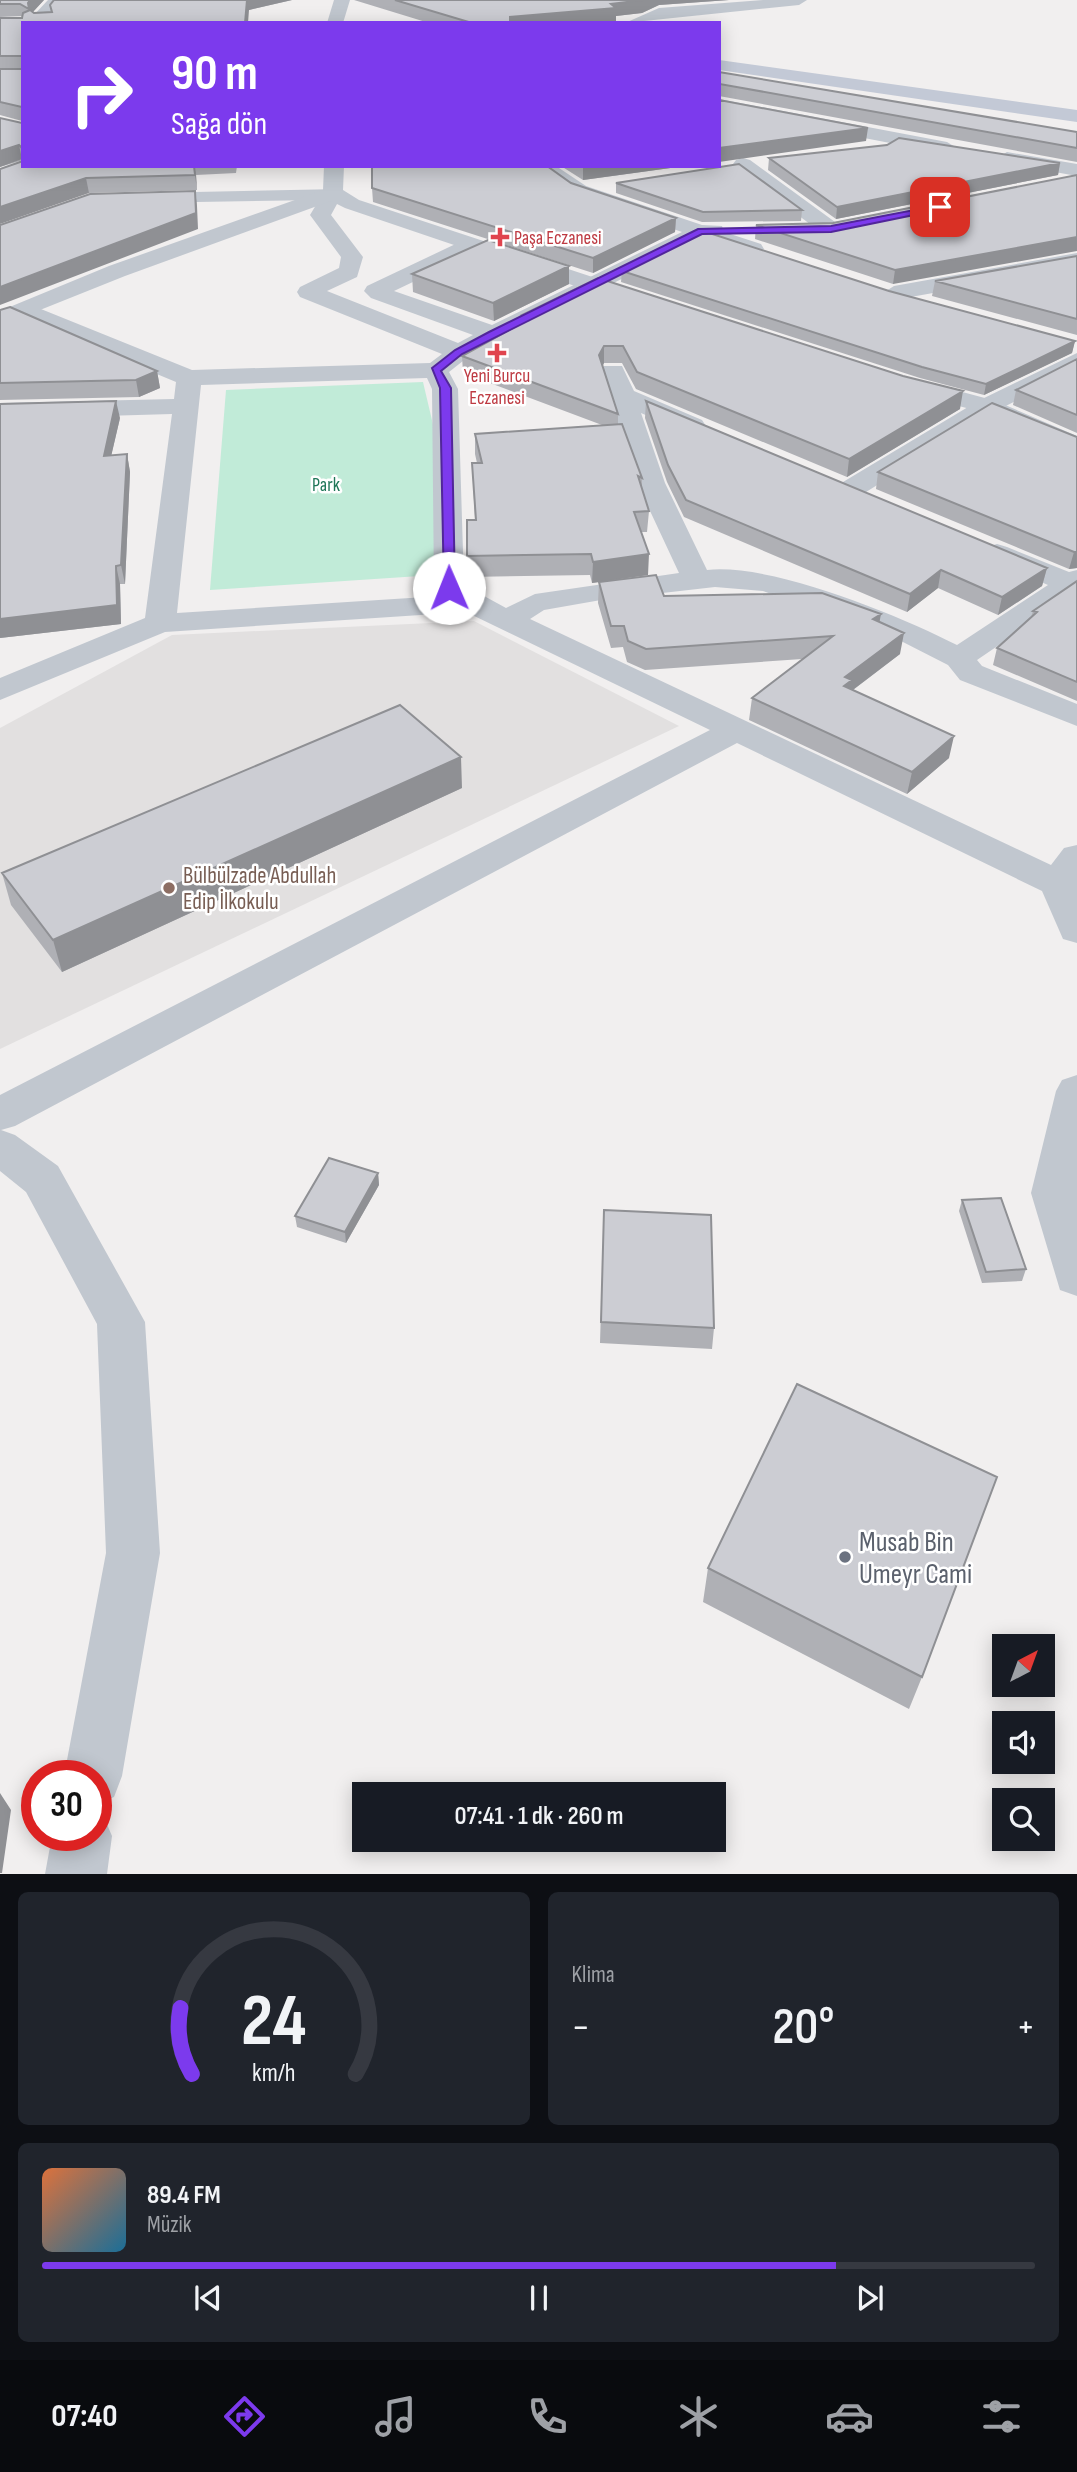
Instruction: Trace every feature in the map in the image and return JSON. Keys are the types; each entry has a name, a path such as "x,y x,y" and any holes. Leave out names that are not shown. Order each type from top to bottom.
{"main road":[{"path":"721,65 1077,116"}],"street":[{"path":"43,21 40,17 57,0"},
{"path":"336,21 342,0"},
{"path":"639,0 659,13"},
{"path":"638,21 659,13 799,0"},
{"path":"721,104 961,150"},
{"path":"854,152 923,144"},
{"path":"986,155 1077,170"},
{"path":"771,161 736,165 831,229"},
{"path":"334,168 333,193 320,215 352,257 349,272 308,292 459,352"},
{"path":"545,168 579,190 780,258"},
{"path":"1050,186 1077,180"},
{"path":"579,190 620,184"},
{"path":"7,315 117,271 333,193"},
{"path":"117,200 333,193 352,204 656,305"},
{"path":"792,229 831,229 899,215"},
{"path":"7,315 189,378 436,370 459,352 493,334 701,231 766,230"},
{"path":"374,291 472,245"},
{"path":"894,293 1077,260"},
{"path":"338,278 493,334"},
{"path":"870,286 933,306"},
{"path":"822,479 860,496 1072,349"},
{"path":"436,370 445,388 449,588 471,603 507,621 736,730 1067,870 1077,929"},
{"path":"160,623 189,378"},
{"path":"885,378 987,406 1077,446"},
{"path":"697,580 651,483 618,383 723,437"},
{"path":"0,411 186,406"},
{"path":"971,542 1074,581"},
{"path":"507,621 535,603 601,591 697,580 767,582 910,633 959,659 971,673 1077,716"},
{"path":"959,659 1074,581"},
{"path":"0,690 160,623 471,603"},
{"path":"0,1114 736,730"},
{"path":"1077,1091 1053,1192 1077,1276"},
{"path":"0,1147 42,1179 121,1322 133,1553 96,1760"},
{"path":"76,1874 80,1851"}],"shaded area":[{"name":"Bülbülzade Abdullah Edip İlkokulu","path":"474,621 679,726 0,1049 0,728 172,635"}],"green space":[{"name":"Park","path":"423,382 447,484 435,575 210,590 226,390"}],"building":[{"path":"0,0 30,0 29,9 20,4 0,4"},
{"path":"54,0 247,0 245,21 21,21 21,56 0,56 0,18 22,18 23,13 30,10 34,13 52,12 50,5"},
{"path":"395,0 643,0 611,4 616,8 510,17 510,21 465,21"},
{"path":"0,69 21,69 21,107 0,102"},
{"path":"721,72 1077,132 1077,148 721,84"},
{"path":"721,100 868,128 721,148"},
{"path":"0,118 21,123 21,147 19,145 0,151"},
{"path":"899,138 1060,163 837,207 769,158 887,145"},
{"path":"21,162 21,168 194,168 195,175 86,178 0,207 0,169"},
{"path":"739,164 802,210 703,212 616,183 721,168"},
{"path":"372,168 550,168 571,183 676,218 593,258 372,188"},
{"path":"1077,175 1077,237 895,270 756,225 833,223"},
{"path":"195,191 196,213 0,287 0,225 90,194"},
{"path":"703,231 889,291 1075,341 986,384 922,367 622,271"},
{"path":"488,240 569,266 493,303 412,274"},
{"path":"1077,256 1077,319 935,281"},
{"path":"598,278 903,376 963,391 849,459 637,372 623,346 604,346 599,355 618,414 462,356 531,318 522,315"},
{"path":"10,307 157,371 136,380 0,383 0,310"},
{"path":"1077,359 1077,415 1016,390"},
{"path":"116,401 104,456 127,454 121,565 116,566 117,605 0,619 0,404"},
{"path":"646,401 1047,568 1002,597 941,570 910,594 686,500 668,465"},
{"path":"992,403 1077,437 1077,552 878,472"},
{"path":"622,424 642,478 638,476 649,511 634,512 649,554 593,562 591,554 467,556 467,520 476,520 472,463 482,463 475,434"},
{"path":"656,575 664,596 822,593 881,614 873,619 904,633 845,677 852,680 844,686 954,736 912,772 752,698 833,636 646,649 628,641 624,626 611,626 599,582"},
{"path":"1077,581 1077,682 997,648 1037,612 1033,611"},
{"path":"400,705 461,757 53,940 2,873"},
{"path":"329,1158 378,1173 345,1232 295,1216"},
{"path":"1001,1198 1026,1269 986,1272 962,1200"},
{"path":"604,1210 711,1215 714,1328 601,1322"},
{"name":"Musab Bin Umeyr Cami","path":"797,1384 997,1477 922,1677 708,1568"}],"place":[{"name":"Paşa Eczanesi","path":"500,237"},
{"name":"Yeni Burcu Eczanesi","path":"497,353"},
{"name":"Bülbülzade Abdullah Edip İlkokulu","path":"169,888"},
{"name":"Musab Bin Umeyr Cami","path":"845,1557"}],"route":[{"path":"449,588 445,388 436,370 459,352 701,231 831,229 940,207"}]}
